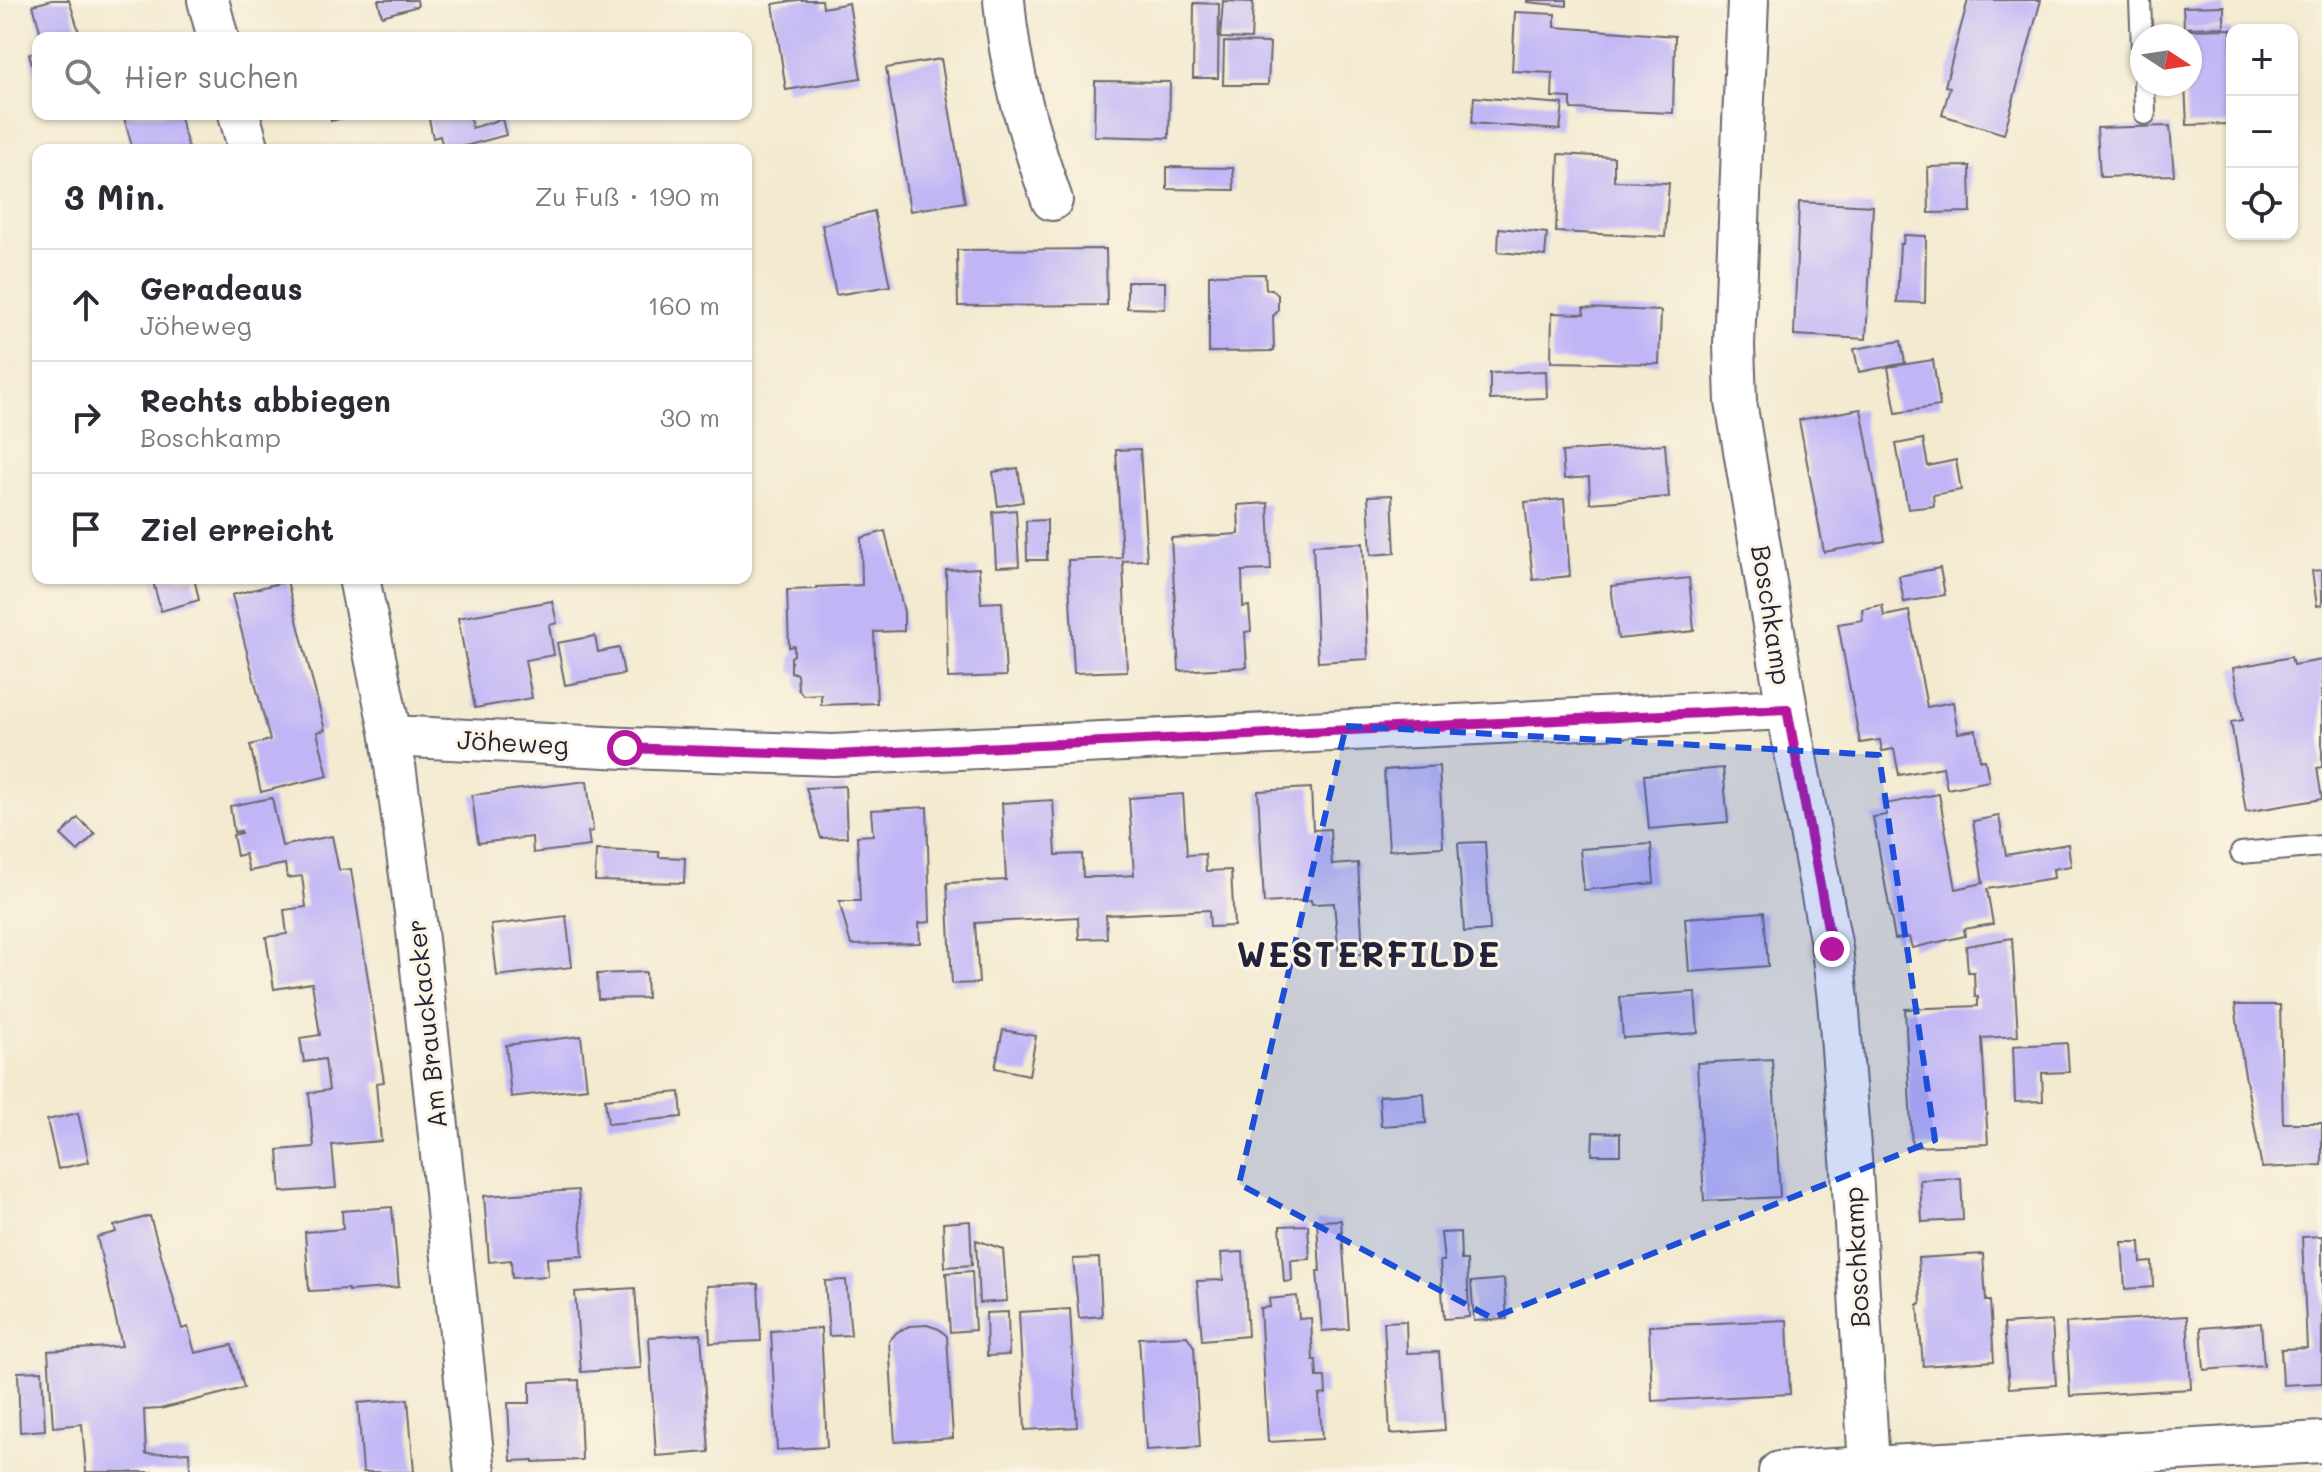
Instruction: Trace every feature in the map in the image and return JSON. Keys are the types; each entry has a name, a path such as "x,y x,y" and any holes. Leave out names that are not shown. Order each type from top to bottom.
{"street":[{"path":"208,0 216,32"},
{"path":"1004,0 1019,95 1052,200"},
{"name":"Boschkamp","path":"1748,0 1734,345 1736,402 1787,709 1832,949 1852,1171 1869,1467"},
{"path":"241,120 247,144"},
{"name":"Am Brauckacker","path":"360,584 391,736 417,928 475,1472"},
{"name":"Jöheweg","path":"391,736 833,755 1787,709"},
{"path":"1779,1472 2322,1442"}],"lane":[{"path":"2140,0 2141,24"},
{"path":"2144,96 2145,114"},
{"path":"2241,853 2322,846"}],"highlighted area":[{"path":"1346,726 1879,755 1935,1140 1492,1318 1239,1184"}],"building":[{"path":"69,0 79,32 40,32 33,5"},
{"path":"378,0 417,0 418,6 382,16"},
{"path":"822,0 823,8 849,3 861,78 786,90 773,4"},
{"path":"1567,0 1567,6 1527,2"},
{"path":"1968,0 2041,0 2004,134 1942,115 1950,87 1945,86"},
{"path":"1223,1 1253,2 1251,39 1220,38"},
{"path":"1194,3 1219,4 1218,78 1193,78"},
{"path":"2224,6 2224,27 2184,24 2183,7"},
{"path":"1515,12 1555,14 1555,27 1675,36 1673,113 1571,109 1571,98 1552,97 1553,73 1512,71"},
{"path":"2226,29 2226,124 2187,125 2186,96 2202,96 2202,30"},
{"path":"1224,42 1270,43 1268,85 1223,85"},
{"path":"941,59 965,202 910,211 886,68"},
{"path":"1095,81 1170,82 1169,138 1094,136"},
{"path":"1474,97 1563,104 1560,130 1472,123"},
{"path":"125,120 181,120 187,144 131,144"},
{"path":"429,120 470,120 472,128 502,120 506,135 473,144 442,144 440,136 433,138"},
{"path":"2170,126 2174,175 2100,177 2097,128"},
{"path":"1559,154 1614,157 1614,181 1669,183 1665,237 1556,232"},
{"path":"1970,166 1971,212 1929,213 1928,167"},
{"path":"1167,167 1233,168 1234,190 1167,189"},
{"path":"1799,202 1873,206 1866,339 1794,335"},
{"path":"874,211 890,286 836,295 822,225"},
{"path":"1499,228 1547,233 1545,256 1498,252"},
{"path":"1904,235 1926,236 1925,303 1897,302 1900,244 1903,244"},
{"path":"1106,249 1107,305 958,306 957,250"},
{"path":"1265,274 1266,289 1272,289 1278,295 1278,311 1273,316 1274,351 1209,352 1209,275"},
{"path":"1127,282 1165,282 1165,309 1127,308"},
{"path":"1583,308 1661,311 1659,364 1551,362 1552,313 1584,314"},
{"path":"1901,341 1905,363 1859,372 1854,349"},
{"path":"1933,360 1940,406 1896,413 1888,367"},
{"path":"1546,371 1547,398 1490,400 1490,373"},
{"path":"1861,409 1885,541 1824,552 1799,420"},
{"path":"1923,439 1928,466 1956,460 1961,490 1933,495 1934,506 1908,509 1896,444"},
{"path":"1665,444 1669,497 1590,503 1589,477 1564,479 1562,452"},
{"path":"1140,449 1147,560 1123,561 1127,671 1074,673 1068,560 1122,558 1116,450"},
{"path":"1018,468 1023,502 998,506 993,472"},
{"path":"1392,495 1395,553 1371,555 1368,496"},
{"path":"1564,499 1570,576 1533,580 1525,502"},
{"path":"1268,503 1271,570 1242,571 1243,607 1249,606 1251,631 1245,632 1247,667 1179,671 1171,538 1239,534 1238,505"},
{"path":"1016,510 1019,566 996,567 993,512"},
{"path":"1047,520 1047,560 1027,560 1026,521"},
{"path":"885,531 904,612 904,631 874,632 877,703 821,705 821,694 803,695 798,689 797,674 791,672 794,646 789,647 787,590 862,585 861,538"},
{"path":"1363,543 1368,659 1318,662 1313,545"},
{"path":"979,568 981,603 1002,602 1006,676 948,678 946,570"},
{"path":"1940,568 1945,595 1904,602 1899,576"},
{"path":"2322,570 2322,605 2317,606 2312,571"},
{"path":"1689,578 1694,631 1618,639 1611,586"},
{"path":"154,584 195,584 199,600 161,611"},
{"path":"275,584 288,584 325,730 317,732 328,776 261,792 250,745 270,740 232,595"},
{"path":"552,601 557,623 549,625 554,655 525,660 532,698 475,708 458,618"},
{"path":"1882,605 1884,616 1909,611 1927,707 1953,702 1958,733 1976,730 1980,760 1985,760 1989,781 1947,789 1943,767 1899,775 1894,749 1882,751 1880,740 1860,743 1838,624 1863,620 1862,609"},
{"path":"595,636 598,652 619,648 624,674 565,685 557,643"},
{"path":"2291,657 2293,665 2322,660 2322,767 2317,768 2322,799 2246,812 2231,722 2243,720 2233,668"},
{"path":"1439,766 1443,847 1389,850 1384,770"},
{"path":"1723,768 1728,822 1649,829 1644,775"},
{"path":"587,781 593,831 588,832 590,846 533,853 532,837 478,843 472,795"},
{"path":"845,786 847,837 821,838 806,788"},
{"path":"1311,788 1313,830 1330,829 1332,865 1358,863 1363,954 1339,955 1334,903 1312,904 1311,900 1264,903 1258,791"},
{"path":"1183,794 1187,855 1205,854 1206,871 1231,870 1234,926 1210,927 1209,910 1106,915 1107,938 1079,939 1078,917 975,923 979,983 952,984 947,883 1006,880 1002,803 1053,800 1056,855 1082,854 1083,877 1104,877 1134,875 1129,798"},
{"path":"1939,794 1956,889 1983,883 1973,821 1999,816 2006,855 2068,844 2071,866 2053,869 2054,878 1987,889 1993,924 1964,929 1965,936 1912,948 1909,937 1895,939 1873,817 1887,815 1885,804"},
{"path":"272,798 282,846 332,836 339,870 351,869 384,1082 376,1083 381,1141 332,1145 336,1188 281,1192 278,1150 314,1147 309,1093 329,1090 325,1059 304,1062 300,1038 320,1035 312,983 274,989 266,937 287,934 284,910 306,907 302,876 287,878 285,864 249,871 245,854 237,856 233,835 241,831 234,832 230,806"},
{"path":"927,807 930,922 919,923 920,943 851,945 839,901 860,901 857,836 873,835 871,810"},
{"path":"78,818 95,834 78,851 61,835"},
{"path":"1485,842 1490,930 1464,932 1458,843"},
{"path":"1651,844 1654,883 1584,890 1580,849"},
{"path":"596,850 659,852 659,857 685,858 684,883 595,881"},
{"path":"1764,912 1768,966 1689,972 1685,918"},
{"path":"566,916 572,967 497,976 491,925"},
{"path":"2012,938 2018,1036 1982,1038 1988,1144 1912,1147 1905,1009 1978,1006 1974,972 1968,972 1966,946"},
{"path":"646,972 647,998 598,999 597,974"},
{"path":"1695,992 1698,1033 1623,1038 1620,997"},
{"path":"2235,1005 2280,1005 2283,1123 2322,1123 2322,1165 2262,1168"},
{"path":"1003,1030 1036,1036 1029,1075 995,1068"},
{"path":"581,1036 587,1088 511,1097 506,1045"},
{"path":"2067,1043 2069,1072 2042,1073 2043,1101 2015,1102 2013,1046"},
{"path":"1772,1059 1780,1197 1704,1201 1697,1063"},
{"path":"680,1092 682,1117 608,1124 605,1099"},
{"path":"1424,1093 1426,1123 1381,1126 1379,1096"},
{"path":"78,1113 89,1162 58,1169 47,1120"},
{"path":"1593,1132 1620,1133 1620,1155 1592,1155"},
{"path":"1961,1178 1963,1220 1922,1222 1920,1180"},
{"path":"578,1190 583,1256 547,1258 548,1276 512,1278 511,1260 489,1262 484,1196"},
{"path":"392,1207 399,1287 309,1291 305,1232 343,1229 342,1211"},
{"path":"150,1216 182,1329 188,1327 195,1353 232,1345 244,1388 160,1409 144,1410 146,1454 189,1452 190,1472 86,1472 82,1424 53,1427 48,1351 122,1346 97,1237 116,1232 114,1226"},
{"path":"1341,1220 1349,1329 1322,1331 1317,1221"},
{"path":"970,1221 972,1265 945,1267 943,1223"},
{"path":"1308,1225 1310,1259 1291,1260 1292,1281 1284,1282 1280,1226"},
{"path":"1460,1232 1461,1260 1467,1260 1469,1317 1444,1319 1441,1233"},
{"path":"2322,1236 2322,1383 2283,1385 2281,1349 2307,1348 2302,1237"},
{"path":"976,1240 1003,1249 1007,1301 979,1303"},
{"path":"2122,1242 2140,1242 2141,1263 2152,1262 2153,1287 2125,1289"},
{"path":"1243,1252 1248,1336 1202,1340 1197,1281 1223,1280 1221,1253"},
{"path":"1983,1254 1994,1361 1923,1366 1918,1258"},
{"path":"1099,1258 1102,1316 1079,1318 1073,1259"},
{"path":"972,1271 975,1330 950,1332 946,1273"},
{"path":"1504,1279 1507,1319 1474,1321 1471,1282"},
{"path":"846,1280 851,1335 829,1336 825,1281"},
{"path":"758,1284 761,1341 710,1343 707,1286"},
{"path":"635,1288 641,1368 581,1372 575,1292"},
{"path":"1297,1296 1299,1319 1311,1318 1317,1377 1325,1377 1326,1394 1319,1395 1322,1439 1268,1442 1260,1308 1270,1307 1269,1299"},
{"path":"1070,1309 1077,1427 1025,1430 1019,1312"},
{"path":"1008,1312 1009,1355 987,1356 986,1313"},
{"path":"2187,1316 2191,1389 2070,1396 2066,1323"},
{"path":"1787,1320 1790,1394 1652,1401 1649,1326"},
{"path":"1406,1321 1407,1353 1439,1352 1445,1430 1390,1434 1384,1322"},
{"path":"2052,1321 2056,1385 2009,1388 2004,1324"},
{"path":"2261,1323 2264,1365 2204,1370 2201,1328"},
{"path":"927,1325 947,1336 953,1438 895,1442 889,1341 909,1326"},
{"path":"821,1328 827,1447 777,1450 771,1331"},
{"path":"701,1334 709,1452 656,1456 649,1337"},
{"path":"1187,1336 1194,1347 1200,1447 1146,1450 1139,1338"},
{"path":"42,1371 45,1430 20,1432 18,1372"},
{"path":"579,1380 582,1460 511,1461 508,1403 530,1403 530,1382"},
{"path":"408,1399 414,1472 363,1472 358,1403"}],"district":[{"name":"WESTERFILDE","path":"1369,955"}],"route":[{"path":"625,748 833,755 1787,709 1832,949"}]}
